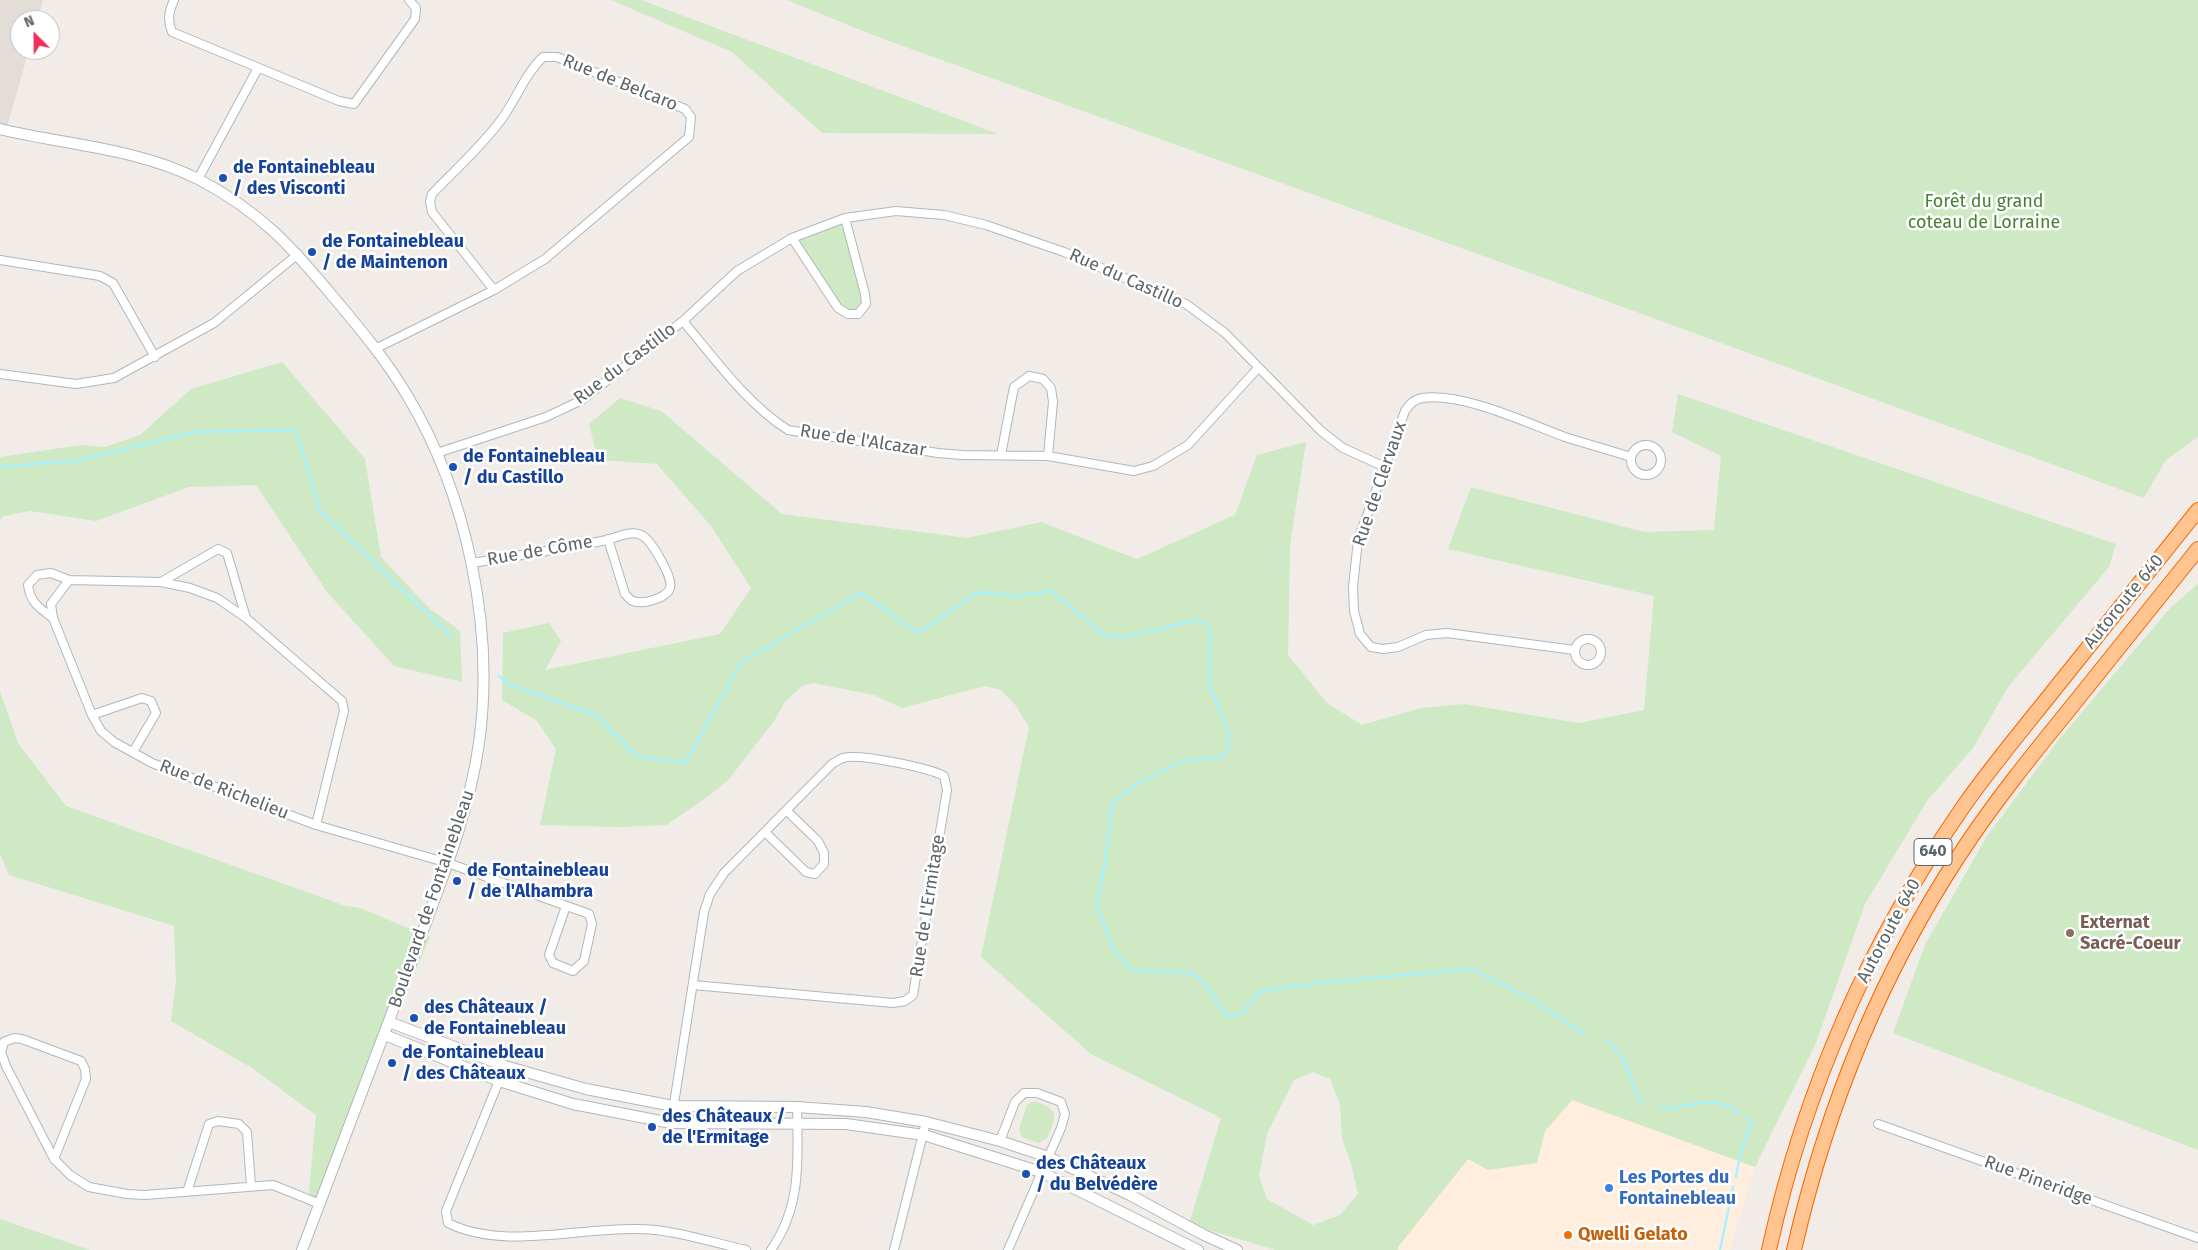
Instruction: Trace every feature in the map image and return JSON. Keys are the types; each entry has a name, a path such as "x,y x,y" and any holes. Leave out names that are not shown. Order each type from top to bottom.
{"highway":[{"name":"Autoroute 640","path":"1769,1250 1791,1162 1823,1070 1859,985 1907,894 1956,818 1990,770 2198,510"},
{"name":"Autoroute 640","path":"1794,1250 1817,1161 1846,1078 1881,997 1923,915 1960,855 2006,789 2198,549"}],"street":[{"path":"174,0 170,9 168,23 172,32 339,101 354,104 415,19 416,8 409,0"},
{"name":"Rue de Belcaro","path":"377,348 494,290 545,259 689,137 691,117 685,109 557,57 543,57 535,65 515,101 500,122 432,194 430,202 432,212 494,290"},
{"path":"198,179 258,68"},
{"name":"Boulevard de Fontainebleau","path":"0,129 130,154 163,164 198,179 253,212 298,254 377,348 408,397 437,453 456,507 472,563 480,616 483,676 479,741 469,795 448,863 302,1250"},
{"name":"Rue du Castillo","path":"437,453 546,417 582,400 683,321 737,271 792,238 845,218 896,210 944,215 986,225 1064,252 1186,304 1225,333 1321,431 1343,448 1385,467"},
{"path":"792,238 838,308 848,314 858,314 866,304 865,294 845,218"},
{"path":"0,374 76,384 114,378 214,323 298,254"},
{"path":"0,260 100,276 113,283 155,357"},
{"name":"Rue de l'Alcazar","path":"683,321 748,397 768,417 788,430 962,456 1001,454 1048,456 1134,471 1153,466 1188,445 1258,368"},
{"path":"1001,454 1014,387 1029,376 1043,379 1051,388 1053,402 1048,456"},
{"name":"Rue de Clervaux","path":"1574,650 1447,633 1426,635 1398,647 1383,649 1371,646 1360,634 1354,611 1352,587 1358,540 1405,411 1411,402 1422,398 1440,398 1474,403 1573,439 1631,457"},
{"path":"1650,445 1659,450 1662,460 1655,473 1645,476 1636,472 1631,462 1631,457 1640,446 1650,445"},
{"name":"Rue de Côme","path":"472,563 608,540 635,532 648,540 670,576 670,588 667,593 645,602 629,599 625,594 608,540"},
{"path":"161,582 218,549 227,553 246,618"},
{"name":"Rue de Richelieu","path":"316,825 344,711 342,700 246,618 217,598 190,588 161,582 69,580 51,573 37,575 28,585 30,595 36,606 53,618 92,715 101,731 114,742 152,763 316,825 448,863 589,914 592,924 584,961 573,971 553,963 549,956 566,906"},
{"path":"53,618 51,604 69,580"},
{"path":"92,715 142,698 151,701 156,713 133,752"},
{"name":"Rue de L'Ermitage","path":"671,1123 704,912 710,894 724,873 833,763 844,757 862,758 933,770 944,776 947,790 913,995 905,1001 893,1003 693,985"},
{"path":"765,832 806,872 814,874 824,864 824,852 818,842 787,811"},
{"path":"389,1022 505,1066 586,1089 673,1106 797,1107 866,1112 926,1122 1000,1141 1048,1157 1130,1195 1204,1235 1237,1250"},
{"path":"384,1036 500,1081 572,1104 671,1123 846,1124 924,1135 1041,1172 1198,1250"},
{"path":"54,1159 86,1079 85,1069 81,1061 22,1039 14,1038 4,1042 1,1052 6,1066 54,1159 70,1175 89,1186 127,1194 187,1192 273,1185 320,1204"},
{"path":"495,1244 487,1243 459,1232 448,1223 446,1211 505,1066"},
{"path":"1000,1141 1015,1102 1024,1093 1037,1093 1061,1102 1065,1114 1061,1128 1008,1250"},
{"path":"771,1250 780,1237 792,1209 798,1176 797,1107"},
{"path":"187,1192 209,1124 218,1121 239,1124 247,1132 251,1186"},
{"path":"894,1250 926,1122"},
{"name":"Rue Pineridge","path":"1878,1124 2198,1238"},
{"path":"511,1246 609,1230 638,1229 662,1231 746,1250"}],"shaded area":[{"path":"0,0 43,0 40,10 10,10 10,60 26,60 6,130 0,129"},
{"path":"1572,1100 1755,1167 1730,1250 1398,1250 1398,1247 1468,1159 1537,1163 1545,1131"}],"green space":[{"path":"611,0 641,0 998,134 822,133 732,52"},
{"name":"Forêt du grand coteau de Lorraine","path":"787,0 2198,0 2198,437 2165,461 2144,498 870,34"},
{"path":"845,218 865,294 858,314 838,308 792,238"},
{"path":"282,362 365,459 381,557 429,608 460,631 462,682 394,666 327,592 256,485 189,487 96,521 30,511 3,516 0,520 0,457 81,445 105,447 140,435 191,389"},
{"path":"1678,394 2116,544 2109,567 2008,687 1973,748 1927,801 1865,904 1816,1043 1755,1167 1572,1100 1545,1131 1537,1163 1488,1170 1468,1159 1398,1247 1398,1250 1275,1250 1189,1224 1221,1118 1091,1054 981,957 1029,727 1016,706 1001,690 985,686 902,708 874,695 813,683 802,686 785,702 774,721 729,779 710,795 666,825 619,827 540,825 556,749 537,721 502,700 503,633 549,623 561,641 545,670 720,634 751,588 711,526 657,464 598,460 589,424 620,398 661,411 782,514 967,538 1041,522 1137,559 1235,515 1257,455 1306,442 1290,545 1288,655 1327,703 1362,725 1421,708 1464,704 1579,723 1644,710 1654,596 1448,549 1471,487 1644,532 1714,530 1721,456 1672,432","holes":["1313,1072 1330,1079 1340,1104 1342,1139 1351,1163 1358,1194 1340,1215 1313,1225 1267,1199 1259,1176 1267,1134 1294,1080"]},
{"name":"Externat Sacré-Coeur","path":"2198,584 2198,1150 1893,1033 1925,945 1987,836 2061,737 2171,607"},
{"path":"0,691 18,743 66,806 345,906 360,908 430,937 320,1204 309,1193 316,1115 252,1068 171,1021 176,982 174,926 9,875 0,854"},
{"path":"1034,1101 1049,1107 1054,1115 1053,1125 1047,1139 1038,1143 1022,1137 1019,1129 1027,1105"},
{"path":"0,1219 90,1250 0,1250"}],"waterway":[{"path":"0,467 79,460 196,432 296,430 320,511 451,636"},
{"path":"499,676 510,685 596,715 637,756 685,763 741,662 861,593 918,633 978,592 1016,596 1051,591 1104,635 1123,637 1198,620 1206,624 1210,631 1210,687 1227,728 1229,748 1220,758 1185,760 1137,784 1112,803 1107,849 1097,907 1115,952 1133,971 1191,972 1204,983 1229,1017 1242,1013 1261,991 1327,982 1472,969 1535,1001 1585,1035"},
{"path":"1606,1040 1623,1058 1642,1103"},
{"path":"1660,1108 1710,1102 1720,1103 1740,1113"},
{"path":"1736,1177 1740,1155 1751,1122 1747,1118"},
{"path":"1720,1250 1733,1187"}],"place":[{"name":"de Fontainebleau / des Visconti","path":"223,178"},
{"name":"de Fontainebleau / de Maintenon","path":"312,252"},
{"name":"de Fontainebleau / du Castillo","path":"453,467"},
{"name":"de Fontainebleau / de l'Alhambra","path":"457,881"},
{"name":"Externat Sacré-Coeur","path":"2070,933"},
{"name":"des Châteaux / de Fontainebleau","path":"414,1018"},
{"name":"de Fontainebleau / des Châteaux","path":"392,1063"},
{"name":"des Châteaux / de l'Ermitage","path":"652,1127"},
{"name":"des Châteaux / du Belvédère","path":"1026,1174"},
{"name":"Les Portes du Fontainebleau","path":"1609,1188"},
{"name":"Qwelli Gelato","path":"1568,1235"}]}
